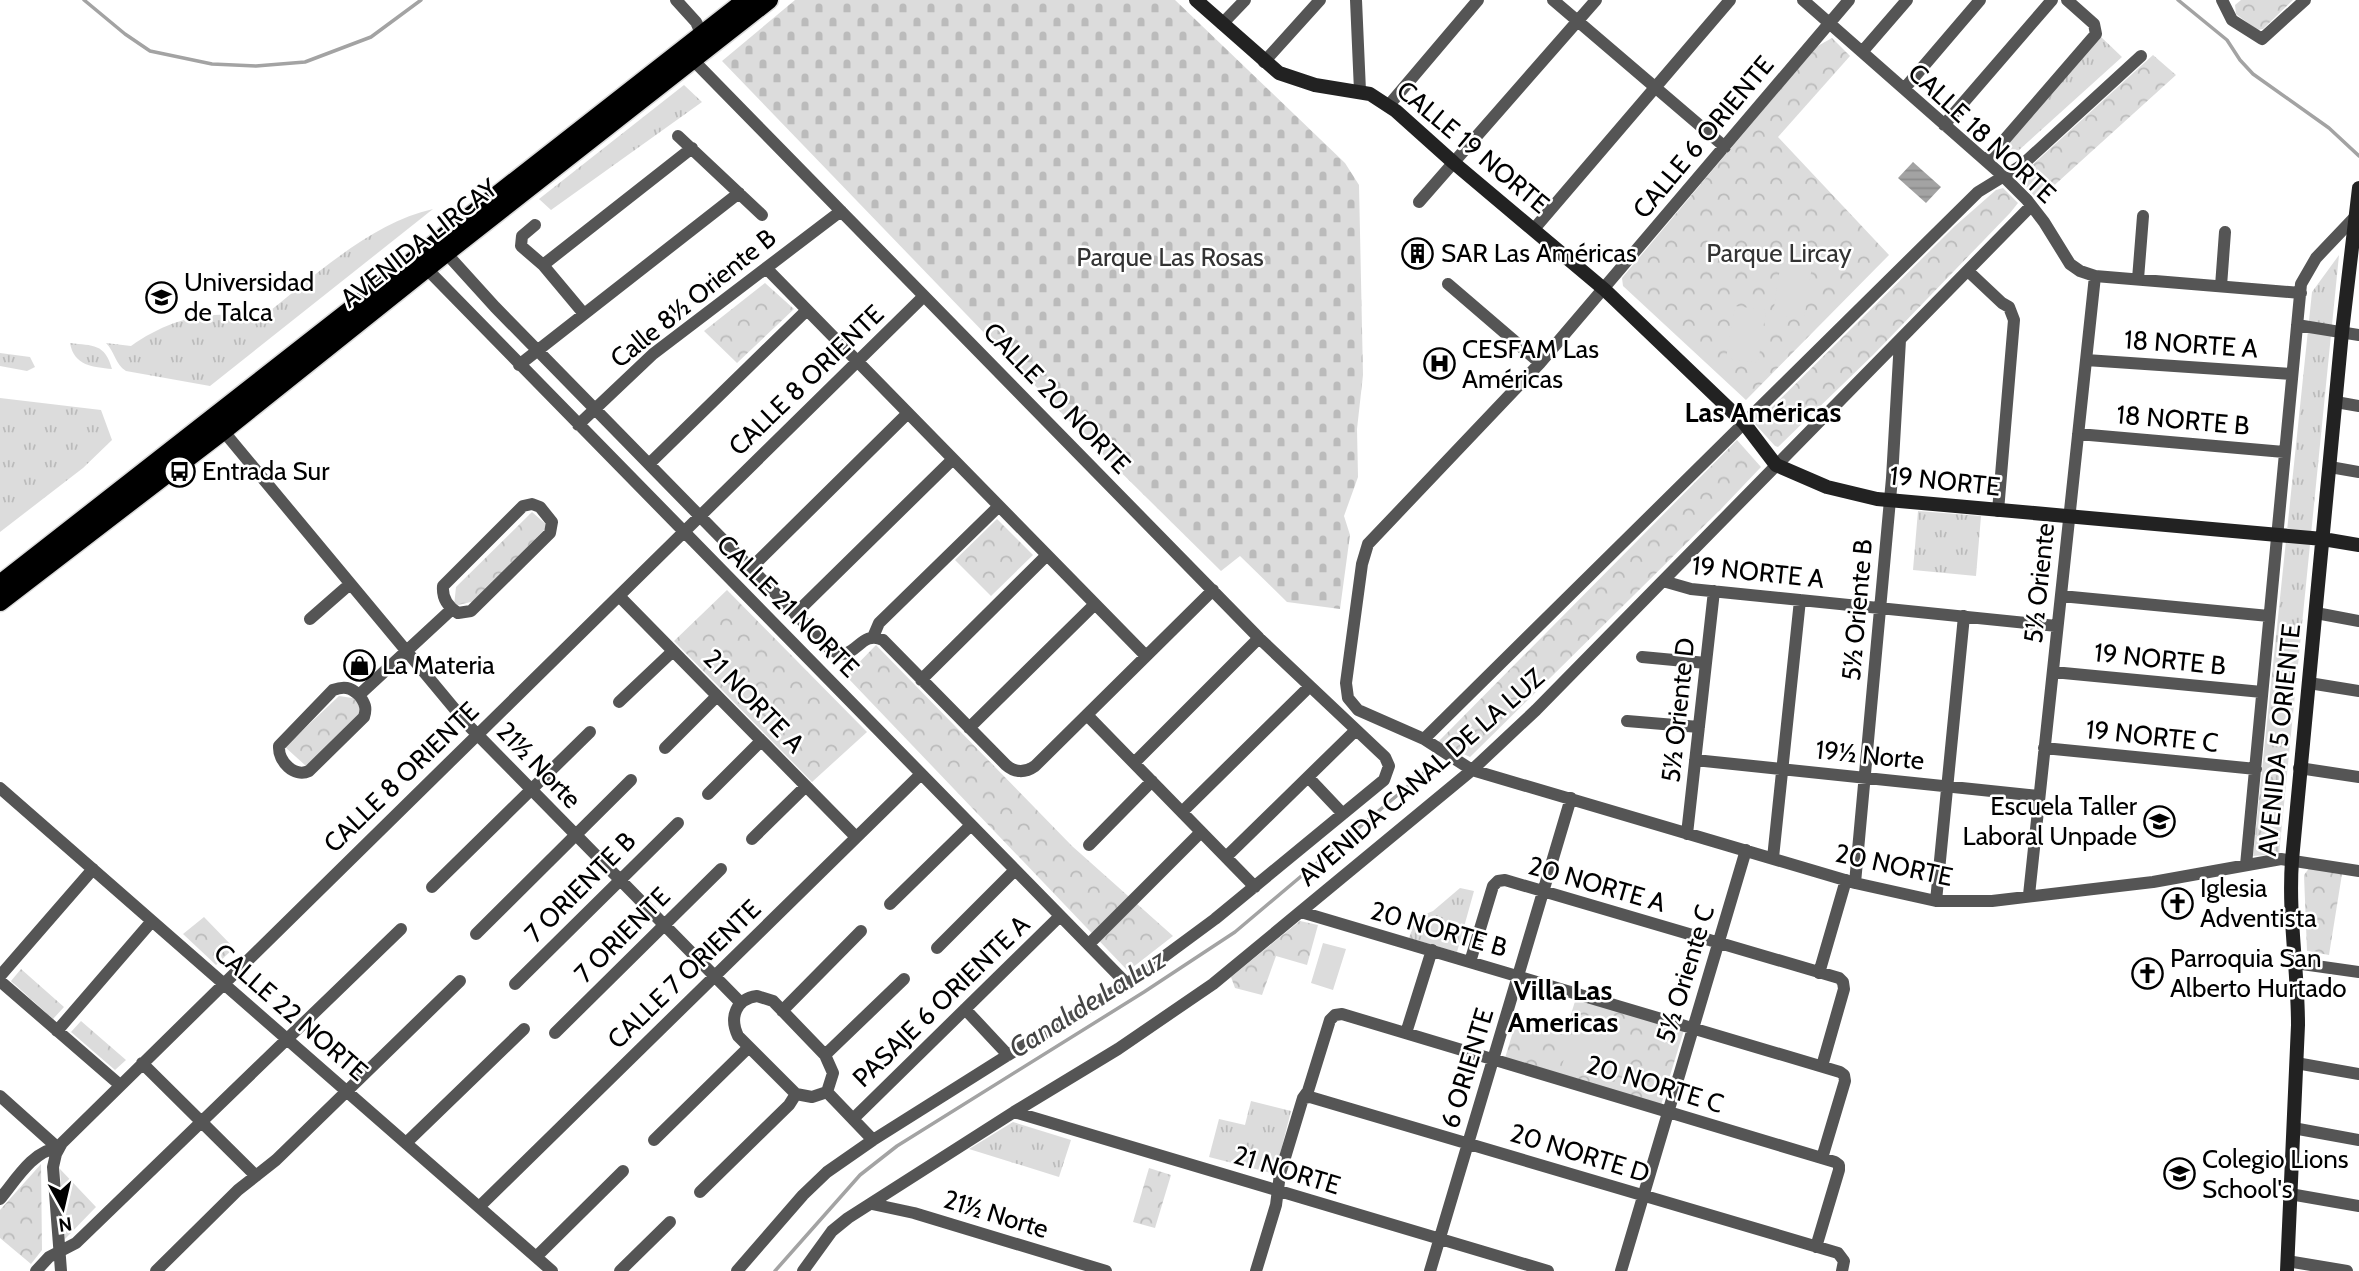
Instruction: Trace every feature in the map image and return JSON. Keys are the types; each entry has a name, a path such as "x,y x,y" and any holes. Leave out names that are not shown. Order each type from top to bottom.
{"main road":[{"name":"AVENIDA LIRCAY","path":"0,602 746,0"},
{"name":"AVENIDA LIRCAY","path":"422,264 446,253 769,0"},
{"name":"AVENIDA LIRCAY","path":"0,584 218,424"}],"street":[{"path":"676,0 696,22 702,35"},
{"name":"CALLE 19 NORTE","path":"1196,0 1279,73 1328,88 1360,91 1389,105 1605,290"},
{"path":"1223,24 1245,0"},
{"path":"1264,62 1320,0"},
{"path":"1356,0 1360,91"},
{"path":"1389,105 1478,0"},
{"path":"1553,0 1725,147"},
{"path":"1419,202 1596,0"},
{"path":"1534,229 1730,0"},
{"name":"CALLE 18 NORTE","path":"1803,0 2003,176 2050,230 2070,264 2080,271 2095,276 2301,293"},
{"name":"CALLE 6 ORIENTE","path":"1472,770 1424,739 1358,710 1348,698 1346,683 1368,544 1541,363 1849,0"},
{"path":"1862,52 1907,0"},
{"path":"1904,89 1980,0"},
{"path":"1944,125 2052,0"},
{"path":"1986,162 2096,34 2094,24 2067,0"},
{"path":"2224,1 2232,20 2258,38 2267,37 2305,0"},
{"name":"AVENIDA CANAL DE LA LUZ","path":"1424,739 1978,192 2022,165 2141,56"},
{"name":"CALLE 20 NORTE","path":"693,60 1259,638 1385,757 1389,766"},
{"path":"678,136 762,215"},
{"path":"543,265 692,148"},
{"name":"AVENIDA 5 ORIENTE","path":"2287,1266 2298,989 2290,907 2291,860 2359,188"},
{"path":"519,365 739,193"},
{"name":"AVENIDA CANAL DE LA LUZ","path":"803,1271 832,1231 848,1218 1118,1049 1213,984 1472,770 1536,710 2031,206"},
{"name":"Calle 8½ Oriente B","path":"579,425 653,354 841,211"},
{"path":"2138,279 2143,216"},
{"name":"AVENIDA 5 ORIENTE","path":"2246,865 2301,293 2305,276 2316,258 2356,216"},
{"path":"535,225 522,236 520,242 523,250 543,265 584,314"},
{"path":"2221,286 2225,232"},
{"name":"CALLE 21 NORTE","path":"446,253 595,410 829,648 843,654 873,637"},
{"name":"CALLE 21 NORTE","path":"422,264 1127,984"},
{"path":"766,268 1146,656"},
{"path":"1968,271 2009,307 2014,320 1998,511"},
{"name":"5½ Oriente","path":"2029,895 2095,276"},
{"path":"1448,284 1541,363"},
{"path":"460,305 478,289"},
{"name":"19 NORTE","path":"1605,290 1744,423 1776,465 1827,488 1889,500 2323,539 2359,545"},
{"name":"CALLE 8 ORIENTE","path":"0,1199 36,1157 45,1151 58,1149 142,1063 924,296"},
{"path":"649,464 807,310"},
{"path":"2297,326 2359,335"},
{"name":"5½ Oriente B","path":"1819,972 1850,882 1865,778 1900,340"},
{"name":"18 NORTE A","path":"2086,359 2292,374"},
{"path":"2336,402 2359,406"},
{"path":"751,568 908,413"},
{"name":"21½ Norte","path":"218,424 477,734 740,1002"},
{"name":"18 NORTE B","path":"2078,435 2284,452"},
{"path":"796,614 953,459"},
{"path":"2330,467 2359,472"},
{"path":"532,504 540,507 552,522 550,533 471,611 458,613 452,609 444,599 443,586 523,506 532,504"},
{"path":"999,506 883,619 873,637 883,640 1010,769 1021,772 1035,766 1213,590"},
{"path":"921,680 1047,555"},
{"name":"19 NORTE A","path":"1663,581 1684,588 2057,626"},
{"path":"310,619 351,584"},
{"name":"5½ Oriente D","path":"1688,834 1714,591"},
{"name":"21 NORTE A","path":"619,596 856,837"},
{"path":"2061,596 2269,615"},
{"path":"1773,858 1800,600"},
{"path":"970,728 1095,604"},
{"path":"359,695 452,609"},
{"path":"2316,613 2359,621"},
{"path":"1936,901 1965,616"},
{"path":"1134,763 1259,638"},
{"path":"619,702 673,651"},
{"path":"1642,657 1706,663"},
{"name":"19 NORTE B","path":"2053,672 2262,692"},
{"path":"2309,683 2359,691"},
{"path":"1182,812 1309,687"},
{"path":"351,688 359,695 365,703 364,717 309,771 296,773 281,760 279,747 332,690 351,688"},
{"path":"665,748 717,696"},
{"path":"1087,715 1255,887"},
{"path":"1628,721 1699,727"},
{"path":"1226,857 1356,730"},
{"path":"432,887 590,732"},
{"path":"708,794 761,741"},
{"name":"19 NORTE C","path":"2045,748 2256,769"},
{"name":"19½ Norte","path":"1695,760 2039,796"},
{"name":"AVENIDA CANAL DE LA LUZ","path":"737,1271 814,1183 842,1160 1008,1055 1127,984 1255,887 1384,780 1389,766"},
{"path":"2299,768 2359,777"},
{"name":"20 NORTE","path":"1472,770 1850,882 1936,901 1971,903 2153,882 2281,859 2359,872"},
{"name":"CALLE 7 ORIENTE","path":"480,1208 921,774"},
{"path":"1308,777 1343,814"},
{"path":"475,934 631,780"},
{"path":"1089,845 1152,782"},
{"path":"752,839 806,786"},
{"name":"CALLE 22 NORTE","path":"0,788 552,1271"},
{"name":"6 ORIENTE","path":"1430,1271 1571,798"},
{"name":"7 ORIENTE B","path":"514,984 678,823"},
{"path":"890,904 971,825"},
{"path":"1089,944 1202,832"},
{"name":"5½ Oriente C","path":"1621,1271 1746,850"},
{"path":"93,869 0,978 120,1085"},
{"name":"7 ORIENTE","path":"555,1034 721,869"},
{"path":"937,948 1015,870"},
{"name":"20 NORTE A","path":"1470,962 1493,886 1498,881 1505,880 1819,972 1839,978 1844,989 1822,1066"},
{"name":"20 NORTE B","path":"1301,912 1840,1072 1845,1081 1822,1158"},
{"name":"PASAJE 6 ORIENTE A","path":"853,1119 1060,916"},
{"path":"57,1031 152,921"},
{"path":"36,1271 49,1257 76,1243 401,929"},
{"path":"782,1011 861,931"},
{"path":"1406,1033 1432,950"},
{"path":"2295,963 2359,972"},
{"path":"825,1055 904,979"},
{"path":"156,1271 238,1190 276,1160 460,981"},
{"path":"751,997 763,997 773,1001 825,1055 833,1073 827,1093 812,1097 796,1094 738,1036 734,1024 735,1012 740,1002 751,997"},
{"path":"965,1009 1008,1055"},
{"name":"20 NORTE C","path":"1303,1098 1308,1091 1330,1020 1335,1015 1342,1014 1839,1165 1816,1247"},
{"path":"406,1143 524,1029"},
{"path":"654,1140 749,1047"},
{"path":"142,1063 256,1176"},
{"path":"2297,1063 2359,1074"},
{"path":"827,1093 873,1140"},
{"path":"701,1192 789,1105 796,1094"},
{"path":"0,1096 58,1149 53,1167 61,1271"},
{"name":"20 NORTE D","path":"1303,1098 1310,1097 1838,1253 1842,1264"},
{"path":"1256,1271 1276,1205 1280,1174 1303,1098"},
{"name":"21 NORTE","path":"1014,1112 1548,1271"},
{"path":"2293,1128 2359,1140"},
{"path":"536,1257 623,1171"},
{"path":"2290,1194 2359,1206"},
{"name":"21½ Norte","path":"872,1204 914,1213 1106,1271"},
{"path":"620,1271 670,1222"},
{"path":"2287,1266 2347,1271"}],"green space":[{"name":"Parque Las Rosas","path":"795,0 1175,0 1345,163 1359,185 1363,375 1357,429 1358,477 1344,516 1350,535 1340,609 1287,602 1240,556 1221,571 1074,426 722,61"},
{"path":"2241,0 2293,0 2263,29 2257,30 2236,14 2235,5"},
{"path":"2100,36 2122,57 2008,160 1999,153"},
{"name":"Parque Lircay","path":"1832,38 1850,56 1778,137 1889,255 1746,400 1623,286 1622,278 1816,47"},
{"path":"2153,55 2176,75 2038,200 2018,178"},
{"path":"684,85 702,102 551,210 539,199"},
{"path":"2003,188 2018,203 2010,213 1873,355 1778,447 1775,446 1755,424 1955,226 1996,190"},
{"path":"433,209 210,386 126,371 119,365 106,343 131,346 160,329 208,315 257,321 363,240 409,216"},
{"path":"2339,255 2279,854 2253,856 2312,292"},
{"path":"1781,261 1812,266 1804,319 1773,314"},
{"path":"765,283 794,309 737,363 704,331"},
{"path":"1735,306 1766,310 1758,363 1726,358"},
{"path":"70,343 102,350 112,369 91,366 80,361 72,351"},
{"path":"0,353 30,357 35,367 27,371 0,366"},
{"path":"0,398 101,410 112,440 83,468 0,532"},
{"path":"1737,440 1761,467 1722,508 1470,757 1438,742"},
{"path":"1918,511 1981,516 1976,576 1913,570"},
{"path":"532,512 548,526 475,601 454,606 456,587"},
{"path":"997,519 1033,555 991,596 955,560"},
{"path":"727,590 867,732 812,782 674,641"},
{"path":"876,645 1072,846 1173,936 1128,971 846,676"},
{"path":"339,696 359,699 359,717 306,766 285,747"},
{"path":"2310,867 2342,874 2329,955 2307,951 2304,875"},
{"path":"1460,888 1474,891 1457,952 1409,938 1416,918 1433,911"},
{"path":"204,917 234,948 216,965 183,934"},
{"path":"1300,921 1318,925 1307,965 1276,956 1262,995 1235,988 1231,977"},
{"path":"1323,943 1346,949 1333,990 1311,983"},
{"path":"21,969 64,1007 53,1019 11,981"},
{"path":"1576,998 1684,1030 1661,1105 1505,1058 1516,1022 1565,1034"},
{"path":"1579,1014 1611,1025 1594,1079 1561,1068"},
{"path":"81,1021 126,1060 115,1070 71,1032"},
{"path":"1251,1101 1291,1111 1275,1174 1209,1157 1219,1119 1245,1125"},
{"path":"1013,1122 1071,1140 1059,1177 969,1149"},
{"path":"41,1164 42,1250 31,1264 0,1238 0,1210"},
{"path":"1149,1168 1171,1175 1155,1228 1133,1222"},
{"path":"60,1169 96,1207 64,1240"}],"shaded area":[{"path":"1913,162 1941,187 1926,203 1898,178"}],"waterway":[{"path":"84,0 150,51 212,64 256,66 305,62 371,37 421,0"},
{"path":"2178,0 2227,40 2253,74 2329,128 2359,156"},
{"name":"Canal de La Luz","path":"775,1271 860,1175 897,1146 1235,932 1426,771"}],"place":[{"name":"SAR Las Américas","path":"1418,253"},
{"name":"Universidad de Talca","path":"161,297"},
{"name":"CESFAM Las Américas","path":"1439,364"},
{"name":"Entrada Sur","path":"179,471"},
{"name":"La Materia","path":"359,665"},
{"name":"Escuela Taller Laboral Unpade","path":"2160,821"},
{"name":"Iglesia Adventista","path":"2177,903"},
{"name":"Parroquia San Alberto Hurtado","path":"2147,973"},
{"name":"Colegio Lions School's","path":"2179,1174"}],"district":[{"name":"Las Américas","path":"1763,412"},
{"name":"Villa Las Americas","path":"1563,1006"}]}
